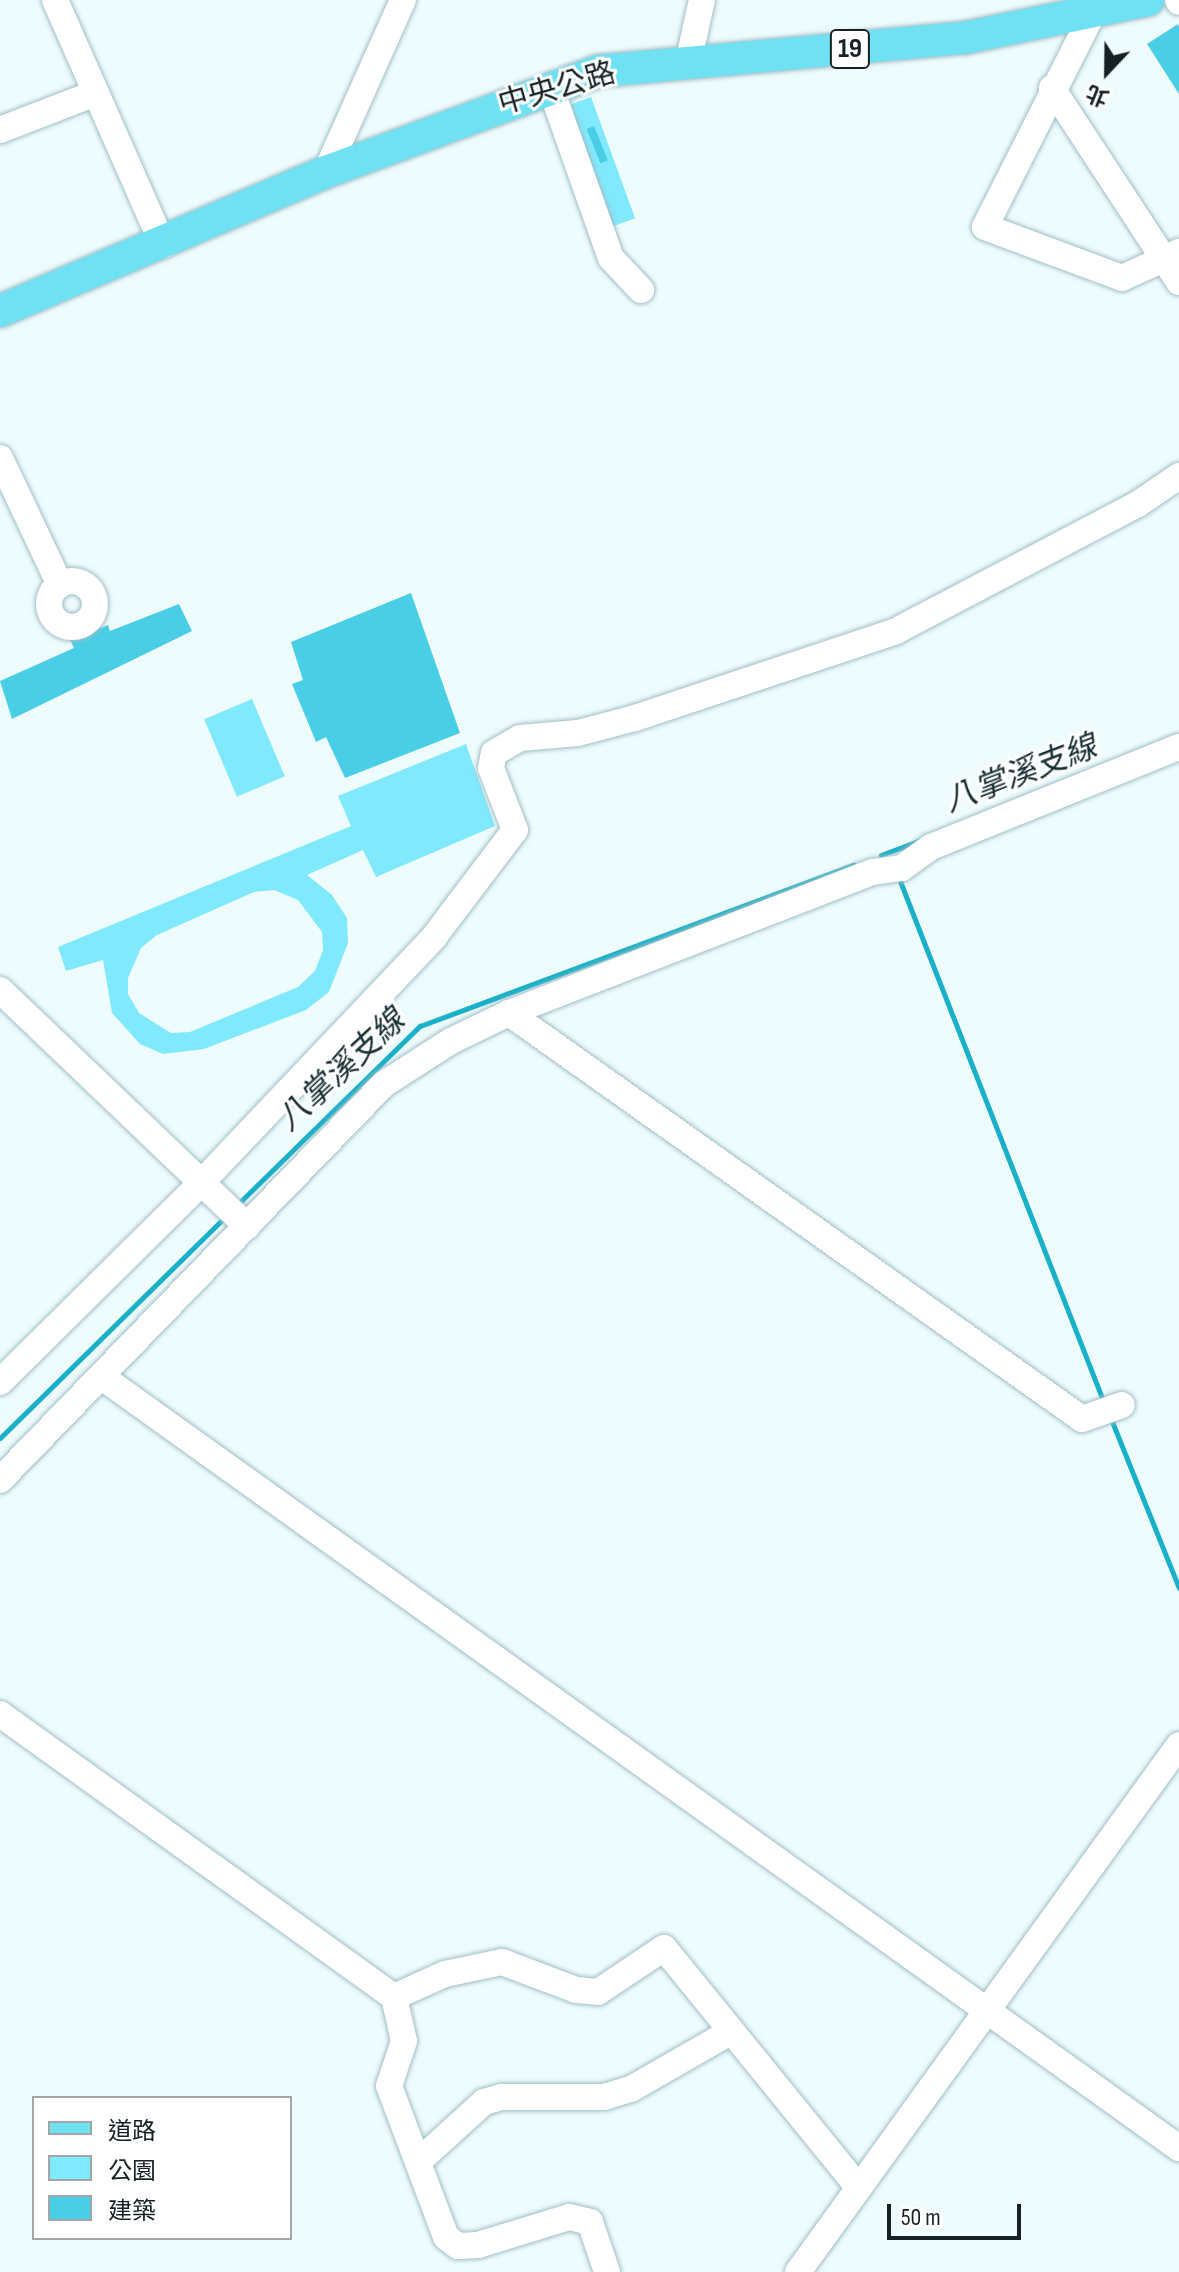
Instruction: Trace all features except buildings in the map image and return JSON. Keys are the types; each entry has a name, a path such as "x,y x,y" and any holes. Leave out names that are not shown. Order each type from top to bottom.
{"main road":[{"name":"中央公路","path":"0,311 163,245 326,172 550,86 599,71 964,38 1093,6 1148,0"}],"street":[{"path":"55,0 163,245"},
{"path":"326,172 403,0"},
{"path":"688,63 702,0"},
{"path":"1052,88 1175,265 1122,278 985,227 1052,88 1093,6"},
{"path":"550,86 611,258 641,290"},
{"path":"0,130 96,93"},
{"path":"0,458 60,585"},
{"path":"0,1382 199,1185 402,973 515,830 491,768 494,753 520,738 606,726 884,635 1138,504 1179,476"},
{"path":"0,1480 102,1377 235,1217 384,1084 509,1013 892,869 931,847 1179,747"},
{"path":"0,990 235,1217"},
{"path":"509,1013 1082,1419 1112,1409"},
{"path":"102,1377 1179,2148"},
{"path":"0,1714 394,1997 404,2041 389,2086 446,2237 458,2246 478,2245 569,2217 590,2222 607,2272"},
{"path":"798,2272 985,2007 1179,1745"},
{"path":"394,1997 445,1974 502,1962 576,1990 598,1992 664,1948 858,2187"},
{"path":"418,2162 484,2102 501,2097 604,2097 631,2089 730,2032"}],"green space":[{"path":"591,97 635,218 607,228 563,107"},
{"path":"252,699 285,776 237,797 204,719"},
{"path":"466,744 495,826 376,877 363,850 307,875 332,895 347,918 348,943 329,992 306,1010 204,1049 163,1054 140,1044 112,1013 103,960 66,971 58,947 351,826 338,796","holes":["274,890 298,900 322,932 323,950 315,971 298,987 190,1032 171,1033 139,1013 128,994 128,978 141,948 157,935 254,892"]}],"waterway":[{"name":"八掌溪支線","path":"881,855 921,840"},
{"name":"八掌溪支線","path":"238,1204 420,1026 854,865"},
{"path":"898,876 1104,1403"},
{"name":"八掌溪支線","path":"0,1438 225,1217"},
{"path":"1111,1419 1179,1588"}]}
